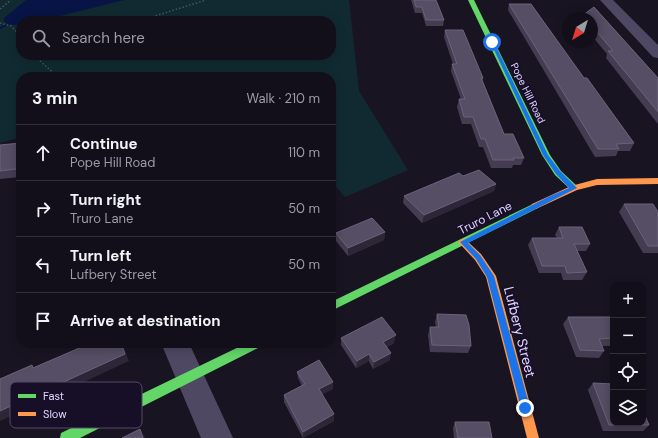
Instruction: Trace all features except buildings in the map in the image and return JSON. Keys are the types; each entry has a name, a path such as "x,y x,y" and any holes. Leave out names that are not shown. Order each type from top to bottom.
{"street":[{"name":"Pope Hill Road","path":"471,0 546,155 558,173 574,188"},
{"path":"606,0 658,54"},
{"name":"Truro Lane","path":"336,305 550,198 574,188 597,182 658,181"},
{"name":"Lufbery Street","path":"463,242 478,257 491,276 533,438"},
{"path":"177,348 217,438"},
{"path":"142,401 248,348"},
{"path":"66,438 86,428"}],"path":[{"path":"0,9 11,0"},
{"path":"155,16 206,0"},
{"path":"0,23 11,26 16,31"},
{"path":"40,60 52,72"}],"shaded area":[{"path":"0,0 349,0 359,91 408,170 345,197 336,187 336,72 16,72 16,138 0,143"},
{"path":"26,0 124,0 60,16 16,16 16,25 4,22 4,18"}],"waterway":[{"path":"0,28 15,21"}],"traffic: fast":[{"path":"471,0 546,155 558,173 574,188"},
{"path":"336,305 535,206"},
{"path":"142,400 248,348"},
{"path":"66,438 86,428"}],"traffic: slow":[{"path":"535,206 574,188 597,182 658,181"},
{"path":"463,242 478,257 491,276 533,438"}],"route":[{"path":"492,42 551,164 565,181 574,188 550,198 463,242 478,257 491,276 525,408"}]}
